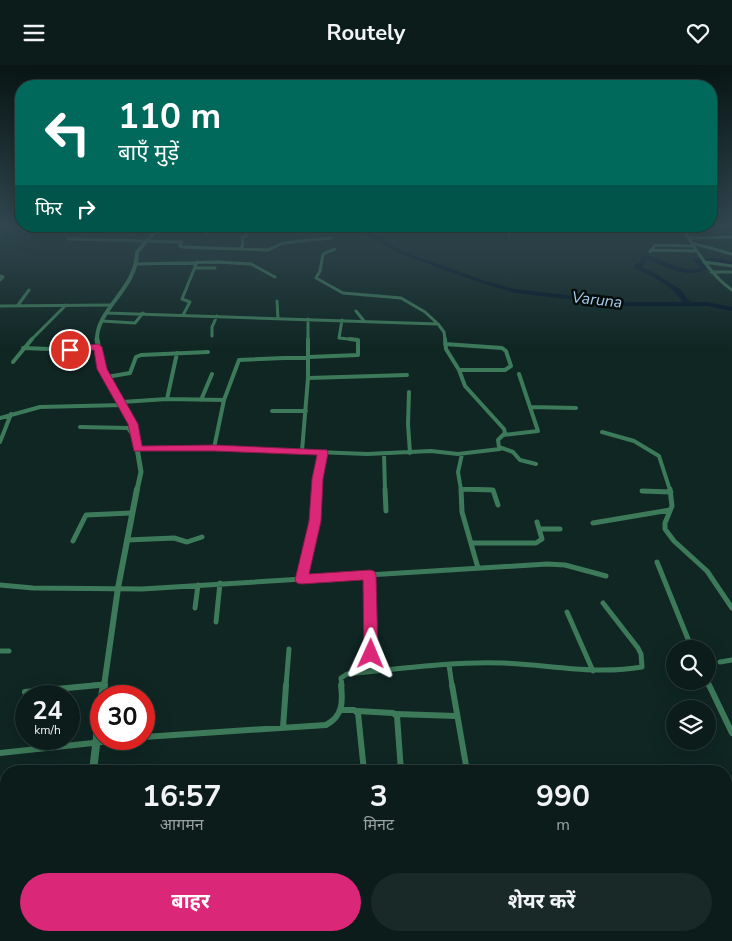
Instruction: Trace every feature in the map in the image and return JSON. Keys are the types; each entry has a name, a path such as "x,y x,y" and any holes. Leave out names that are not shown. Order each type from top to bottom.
{"street":[{"path":"80,686 104,684 118,588 141,473 133,424 100,364 98,347 98,335 102,321 133,275 136,266"},
{"path":"254,266 275,277"},
{"path":"321,266 316,277 317,280 344,293 401,298 425,312 438,324 446,336 446,349 460,370 468,390 504,429 503,435 498,440 500,449"},
{"path":"707,266 732,291"},
{"path":"183,315 190,302 182,299 195,268 215,268"},
{"path":"711,272 732,273"},
{"path":"0,276 3,277 0,280"},
{"path":"722,283 732,283"},
{"path":"18,305 29,290"},
{"path":"277,301 278,319"},
{"path":"13,362 66,304"},
{"path":"0,306 111,305"},
{"path":"356,311 364,321"},
{"path":"106,313 217,315 278,319 438,324"},
{"path":"102,321 135,323 143,313"},
{"path":"212,336 212,327 217,315"},
{"path":"302,451 308,378 308,319"},
{"path":"214,448 224,400 241,359 359,355 358,340 339,338 342,320"},
{"path":"445,344 502,348 506,351 511,366 505,369 460,370"},
{"path":"24,348 77,350 98,347"},
{"path":"107,377 130,373 137,356 208,351"},
{"path":"167,399 177,353"},
{"path":"201,399 212,374"},
{"path":"503,435 538,431 519,374"},
{"path":"308,378 407,375"},
{"path":"408,392 410,453"},
{"path":"0,418 40,407 123,404 167,399 224,400"},
{"path":"530,407 576,408"},
{"path":"272,411 306,411"},
{"path":"0,442 11,414"},
{"path":"80,427 128,429 136,439"},
{"path":"602,432 634,441 659,455 671,492 672,509 668,513 665,523 668,535 707,571 732,608"},
{"path":"138,449 214,448 323,453 410,453 431,451 462,454 500,449 513,452 520,460 536,464"},
{"path":"301,580 315,521 318,479 323,453"},
{"path":"384,453 386,511"},
{"path":"462,454 458,472 462,489 462,513 478,568"},
{"path":"462,489 493,490 498,505"},
{"path":"642,491 671,492"},
{"path":"594,523 672,509"},
{"path":"73,541 86,515 132,513"},
{"path":"470,543 536,543 542,539 537,523"},
{"path":"539,529 560,529"},
{"path":"127,540 174,538 187,542 202,537"},
{"path":"657,562 688,640"},
{"path":"0,585 32,588 118,588 198,585 557,564 606,576"},
{"path":"370,575 372,620 371,671"},
{"path":"216,622 220,583"},
{"path":"194,609 198,585"},
{"path":"155,736 326,725 335,721 342,710 341,678 347,674 450,665 503,663 594,671 642,667 641,654 638,648 603,603"},
{"path":"567,612 594,671"},
{"path":"283,728 289,649"},
{"path":"0,651 9,651"},
{"path":"720,662 732,660"},
{"path":"450,665 456,716 466,765"},
{"path":"711,690 732,733"},
{"path":"342,710 456,716"},
{"path":"357,711 363,765"},
{"path":"396,714 401,765"},
{"path":"0,753 90,743"},
{"path":"94,765 95,750"}],"waterway":[{"name":"Varuna","path":"438,266 515,291 628,304 707,304 732,309"},
{"path":"638,266 636,267 649,272 678,290 687,303"},
{"path":"666,266 688,271 702,270 705,268 703,266"}],"route":[{"path":"70,350 98,347 102,369 133,424 138,449 214,448 323,453 318,472 315,521 306,552 301,580 370,575 371,654"}]}
